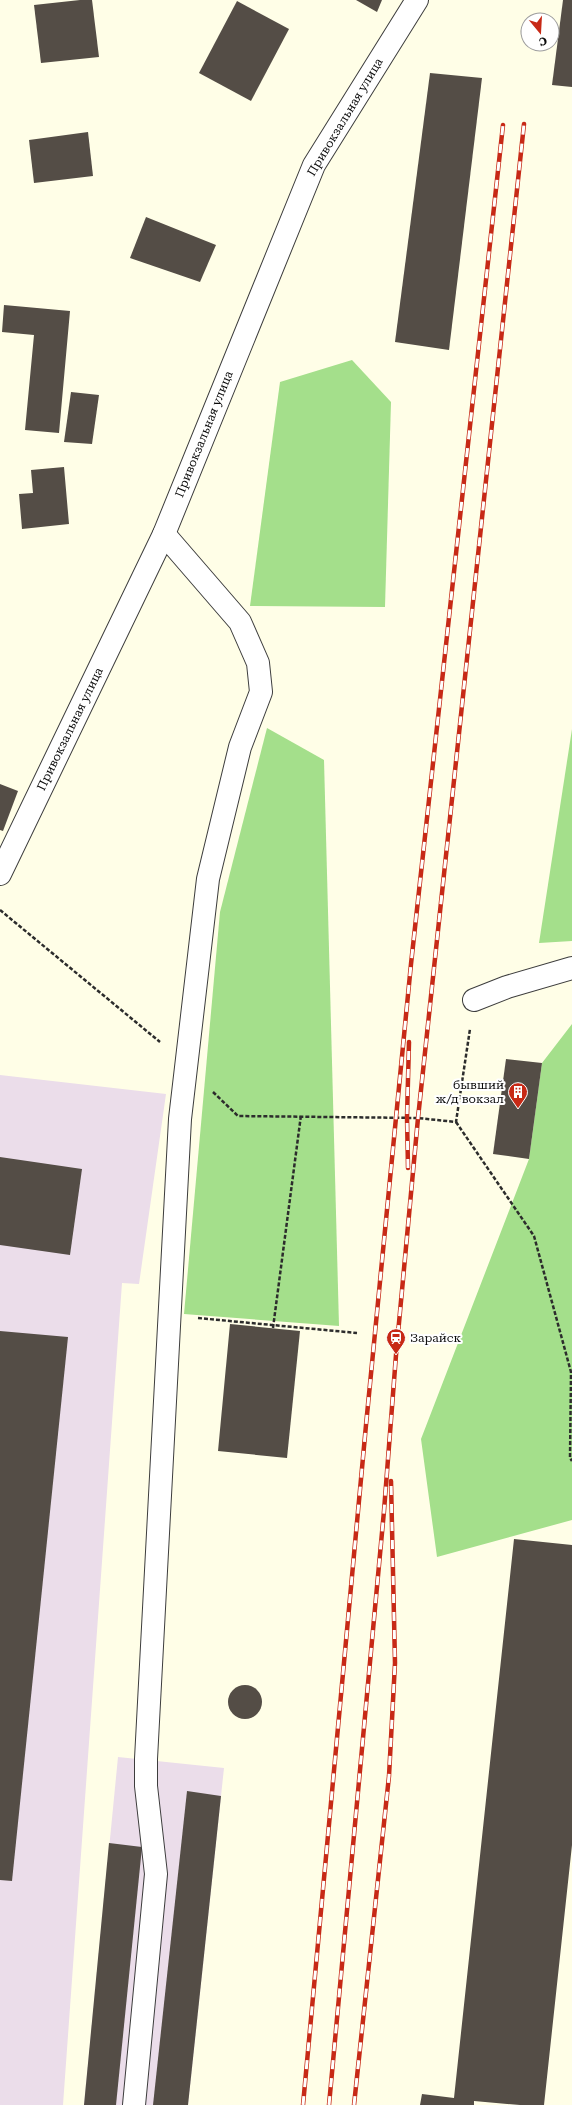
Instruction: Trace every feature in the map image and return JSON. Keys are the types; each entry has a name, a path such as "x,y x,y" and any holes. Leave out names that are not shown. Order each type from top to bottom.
{"street":[{"name":"Привокзальная улица","path":"0,874 164,534 314,165 417,0"},
{"path":"134,2105 156,1874 146,1786 146,1766 180,1119 208,878 240,747 261,692 258,663 240,622 164,534"},
{"path":"474,1000 572,968"}],"path":[{"path":"0,910 187,1065 238,1116 301,1115 418,1118 456,1122"},
{"path":"474,1000 456,1122 534,1236 570,1372 570,1458 572,1461"},
{"path":"273,1328 301,1115"},
{"path":"170,1316 356,1333"}],"shaded area":[{"path":"0,1075 166,1094 139,1284 122,1283 63,2105 0,2105"},
{"path":"118,1757 224,1768 188,2105 84,2105"}],"green space":[{"path":"352,360 391,402 385,607 250,606 280,382"},
{"path":"267,728 324,760 339,1326 184,1314 220,912"},
{"path":"572,729 572,941 539,943"},
{"path":"572,1024 572,1520 437,1557 421,1439 529,1159 542,1063"}],"building":[{"path":"92,0 99,57 41,63 34,5"},
{"path":"356,0 382,0 377,12"},
{"path":"563,0 572,0 572,87 552,85 556,52 560,52 560,23"},
{"path":"237,1 289,29 251,101 199,73"},
{"path":"430,73 482,78 449,350 395,342"},
{"path":"88,132 93,176 34,183 29,140"},
{"path":"146,217 216,245 200,282 130,258"},
{"path":"4,305 70,311 59,433 25,430 34,335 2,332"},
{"path":"71,392 99,395 92,444 64,442"},
{"path":"64,467 69,524 22,529 19,494 33,493 31,470"},
{"path":"0,784 18,791 3,831 0,830"},
{"name":"бывший ж/д вокзал","path":"506,1059 542,1063 529,1159 493,1154"},
{"path":"0,1157 82,1169 70,1255 0,1245"},
{"path":"230,1324 300,1331 287,1458 218,1451"},
{"path":"0,1331 68,1337 12,1881 0,1880"},
{"path":"514,1539 572,1545 572,1845 544,2105 520,2105 474,2101 474,2105 420,2105 422,2094 454,2098"},
{"path":"242,1685 248,1685 252,1686 259,1692 262,1702 261,1709 255,1716 248,1719 242,1719 238,1718 231,1712 228,1705 228,1699 229,1695 235,1688"},
{"path":"187,1791 221,1796 188,2105 153,2105"},
{"path":"109,1843 142,1847 116,2105 84,2105"}],"railway":[{"path":"329,2105 384,1511 396,1355 418,1118 524,124"},
{"path":"303,2105 366,1425 411,964 503,125"},
{"path":"408,1168 407,1117 409,1042"},
{"path":"354,2105 389,1776 395,1663 391,1481"}],"place":[{"name":"бывший ж/д вокзал","path":"518,1109"},
{"name":"Зарайск","path":"396,1355"}]}
